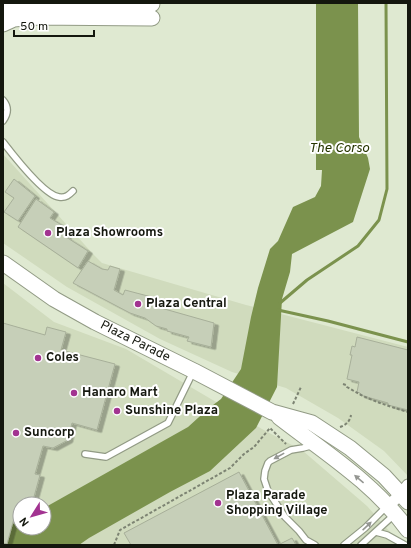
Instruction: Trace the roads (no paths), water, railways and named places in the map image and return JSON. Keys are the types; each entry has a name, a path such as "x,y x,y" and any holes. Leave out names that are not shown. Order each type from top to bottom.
{"main road":[{"path":"7,13 33,17 152,9"},
{"name":"Plaza Parade","path":"3,263 75,312 194,371 272,412 336,459 371,489 392,510 408,530"},
{"name":"Plaza Parade","path":"272,412 312,423 350,448 406,496"}],"street":[{"path":"392,510 406,496"}],"lane":[{"path":"3,100 7,107 6,117 3,121"},
{"path":"3,142 46,190 60,197 68,196 73,191"},
{"path":"85,454 106,457 168,423 194,371"},
{"path":"315,545 306,540 285,517 268,492 264,479 265,471 270,461 291,450 316,444"},
{"path":"361,545 376,532 392,510"},
{"path":"344,545 365,528 392,510"},
{"path":"376,532 387,535 405,545"}],"water":[{"name":"The Corso","path":"316,3 358,3 359,137 368,158 370,169 353,222 292,254 290,272 282,299 277,387 256,428 210,471 170,492 79,545 3,545 3,528 12,524 12,536 52,536 52,504 188,427 221,399 241,369 258,288 270,249 278,241 293,207 315,197 321,186 322,170 316,170"}],"waterway":[{"path":"280,303 307,280 358,246 379,220 387,189 386,3"},
{"path":"278,310 328,321 408,342"}],"place":[{"name":"Plaza Showrooms","path":"48,233"},
{"name":"Plaza Central","path":"138,304"},
{"name":"Coles","path":"38,358"},
{"name":"Hanaro Mart","path":"74,393"},
{"name":"Sunshine Plaza","path":"117,411"},
{"name":"Suncorp","path":"16,433"},
{"name":"Plaza Parade Shopping Village","path":"218,503"}]}
